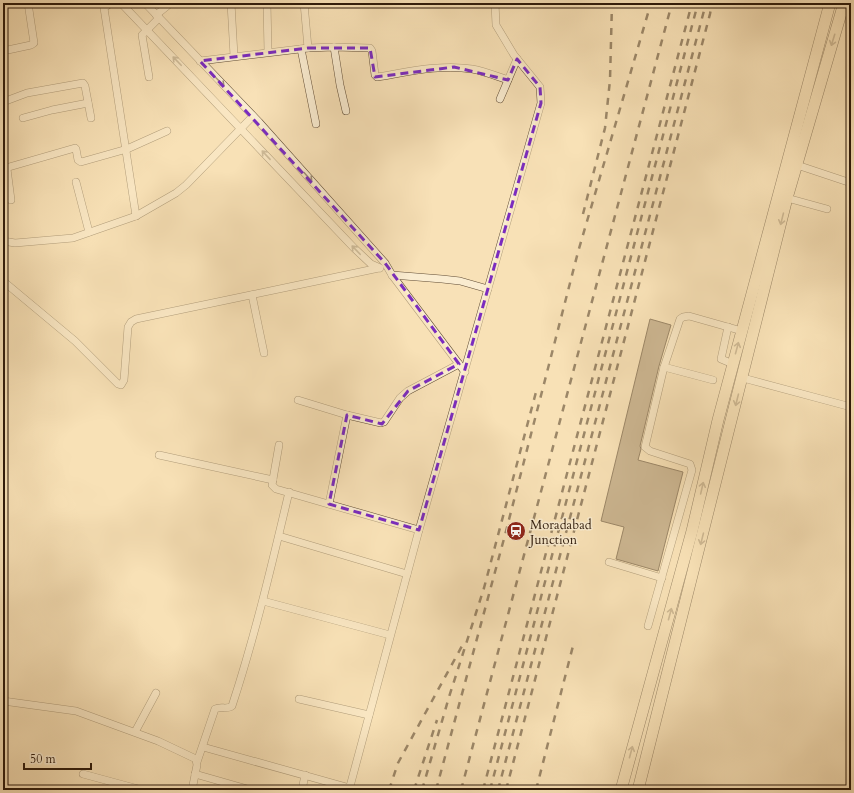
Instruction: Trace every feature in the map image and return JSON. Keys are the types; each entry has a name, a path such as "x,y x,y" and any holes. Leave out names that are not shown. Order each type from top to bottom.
{"main road":[{"path":"638,790 787,198 792,164 830,3"},
{"path":"621,790 692,531 718,420 742,331 792,164 844,3"},
{"path":"707,465 720,469"},
{"path":"662,641 675,646"}],"street":[{"path":"3,52 34,43 28,3"},
{"path":"111,3 104,8 127,149 136,216"},
{"path":"121,3 371,264 390,272 460,282 488,289"},
{"path":"145,3 253,116 385,262 390,272 465,372"},
{"path":"149,77 142,37 158,16 171,3"},
{"path":"231,3 234,56"},
{"path":"267,3 268,52"},
{"path":"304,3 305,48 316,124"},
{"path":"203,747 349,789 419,530 541,103 540,87 516,59 496,25 495,3"},
{"path":"334,47 346,111"},
{"path":"200,61 305,48 370,48 372,51 375,75 377,77 431,68 454,67 474,69 508,80"},
{"path":"500,100 516,59"},
{"path":"3,102 27,93 83,83 85,86 91,118"},
{"path":"23,118 52,110 88,103"},
{"path":"3,241 15,243 73,238 136,216 176,193 186,185 253,116"},
{"path":"11,200 7,169 9,167 75,148 78,160 81,162 127,149 167,131"},
{"path":"792,164 851,183"},
{"path":"76,182 89,232"},
{"path":"787,198 828,208"},
{"path":"3,281 75,340 118,384 121,385 124,380 128,327 131,322 144,317 379,268"},
{"path":"252,295 264,353"},
{"path":"648,626 692,470 690,464 650,451 645,447 664,367 680,320 683,317 689,316 742,331"},
{"path":"728,327 721,359 733,364"},
{"path":"298,400 347,415 382,423 400,398 408,391 459,364"},
{"path":"664,367 713,380"},
{"path":"742,378 851,407"},
{"path":"329,504 347,415"},
{"path":"279,445 272,485 276,489 419,530"},
{"path":"159,455 273,480"},
{"path":"192,790 197,762 215,710 232,706 245,667 263,601 289,492"},
{"path":"279,536 407,574"},
{"path":"608,562 662,578"},
{"path":"263,601 390,635"},
{"path":"135,732 156,694"},
{"path":"299,699 369,716"},
{"path":"3,701 76,711 135,732 196,759 197,762"},
{"path":"83,774 142,790"},
{"path":"195,774 251,790"},
{"path":"302,790 305,776"}],"highlighted area":[{"path":"308,48 370,48 375,77 454,67 508,80 517,59 540,87 541,103 419,530 329,504 347,415 382,424 408,391 459,364 385,263 200,61"}],"building":[{"name":"Moradabad Junction","path":"650,319 671,325 659,366 638,460 683,472 658,571 616,559 624,527 601,521"}],"railway":[{"path":"583,214 605,128 610,80 612,3"},
{"path":"436,790 505,535 578,252 651,3"},
{"path":"461,790 672,3"},
{"path":"483,790 692,3"},
{"path":"490,790 698,3"},
{"path":"498,790 706,3"},
{"path":"506,790 712,3"},
{"path":"422,790 449,697 484,588 536,392"},
{"path":"536,790 574,642"},
{"path":"389,790 398,763 462,646"},
{"path":"414,790 437,720"}],"place":[{"name":"Moradabad Junction","path":"516,531"}]}
